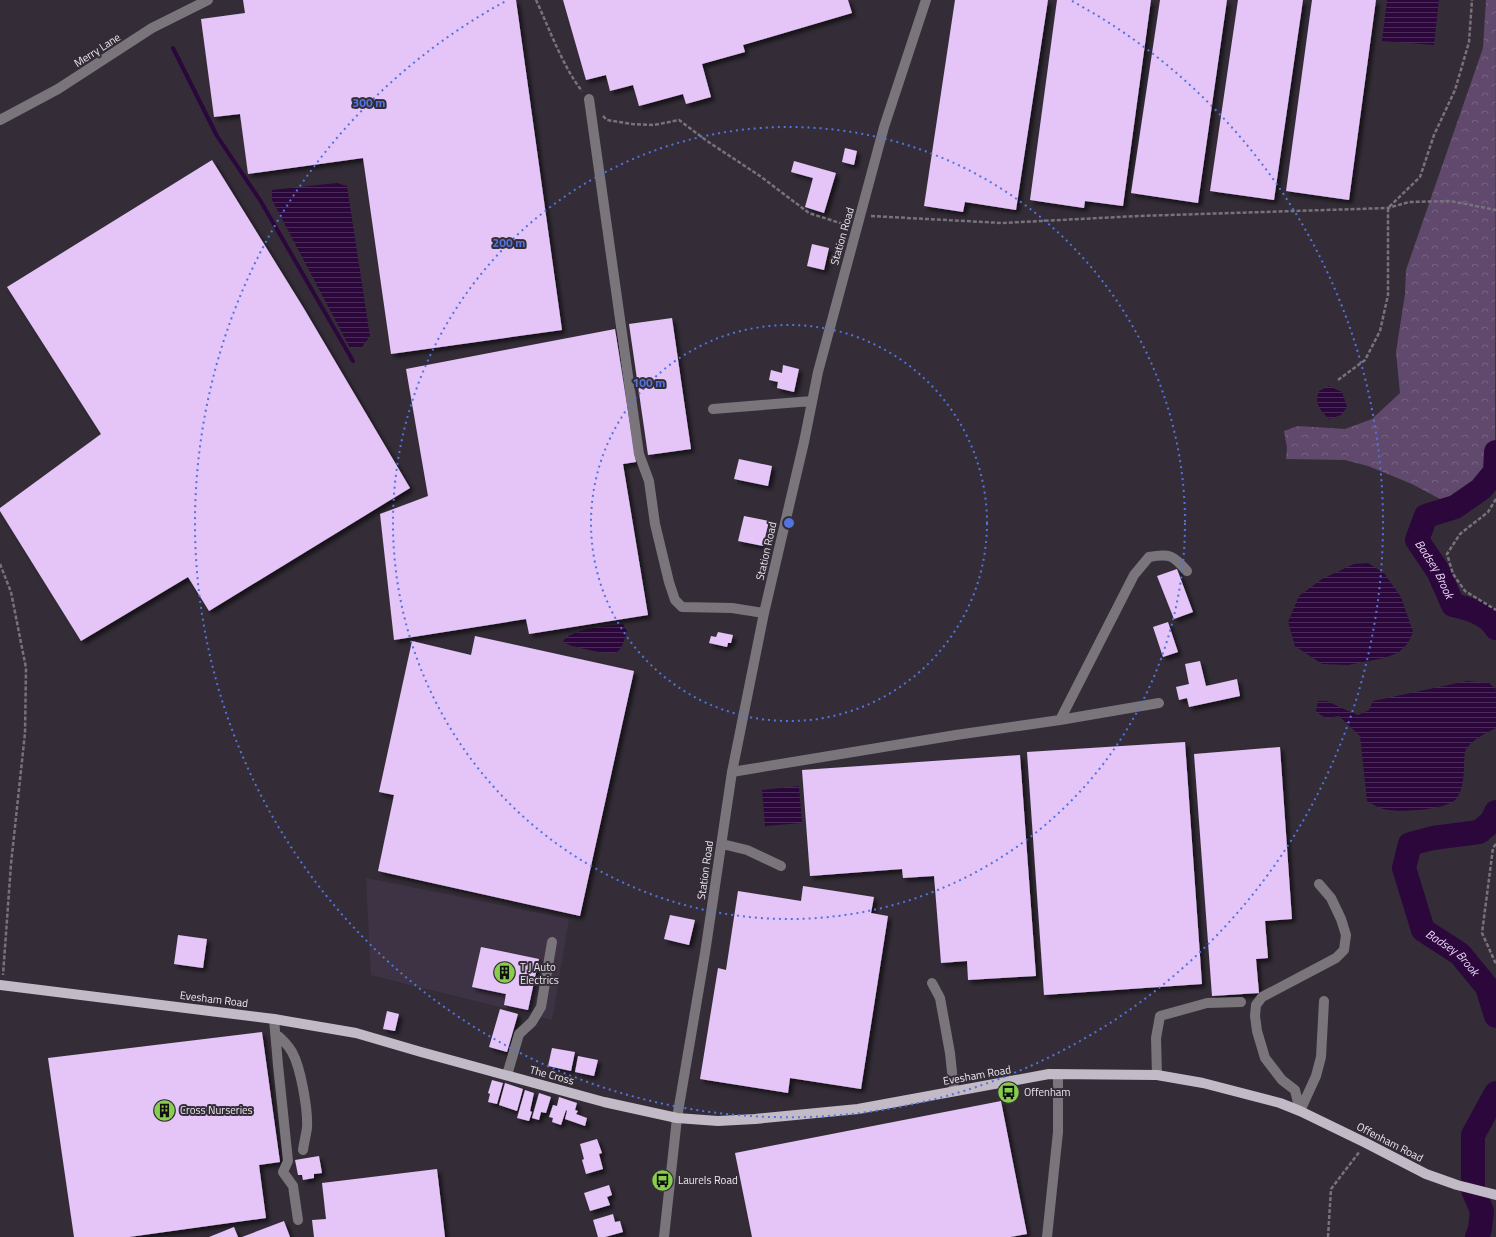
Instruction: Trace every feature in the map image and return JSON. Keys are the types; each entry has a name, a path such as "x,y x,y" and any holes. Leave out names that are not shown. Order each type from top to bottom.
{"main road":[{"name":"Evesham Road","path":"1,985 274,1019 356,1033 421,1052"},
{"name":"The Cross","path":"421,1052 604,1102 677,1118"},
{"name":"Evesham Road","path":"677,1118 718,1121 834,1112 858,1109 1049,1074 1157,1075 1203,1083 1280,1103"},
{"name":"Offenham Road","path":"1280,1103 1366,1143 1426,1174 1457,1185 1494,1194"}],"street":[{"name":"Merry Lane","path":"0,120 58,90 152,28 208,0"},
{"name":"Station Road","path":"677,1118 705,953 732,772 764,613 818,372 856,228 884,127 926,0"},
{"path":"589,99 639,454 649,481 656,524 669,582 675,600 682,607 732,608 764,613"},
{"path":"713,409 812,400"},
{"path":"1060,720 1134,575 1149,557 1160,555 1173,557 1187,571"},
{"path":"732,772 1159,703"},
{"path":"722,844 747,850 781,866"},
{"path":"1300,1111 1295,1090 1282,1080 1265,1058 1257,1031 1255,1016 1256,1005 1262,997 1336,958 1344,950 1346,935 1340,919 1331,898 1319,884"},
{"path":"507,1075 519,1034 532,1022 541,1007 552,942"},
{"path":"932,983 940,998 950,1053 954,1091"},
{"path":"1157,1075 1156,1038 1160,1016 1207,1003 1241,1002"},
{"path":"1300,1111 1316,1076 1321,1057 1324,1002"},
{"path":"274,1019 288,1161 283,1172 293,1186 298,1220"},
{"path":"276,1034 285,1042 292,1052 298,1067 304,1099 307,1128 303,1150"},
{"path":"1047,1237 1058,1132 1058,1074"},
{"path":"664,1237 677,1118"}],"path":[{"path":"536,0 573,78 589,99"},
{"path":"1338,380 1365,360 1380,331 1388,295 1388,208 1420,177 1434,135 1455,90 1469,42 1472,0"},
{"path":"602,115 606,120 632,124 654,125 679,120 760,176 809,213 856,228"},
{"path":"860,216 1002,223 1138,216 1388,208 1409,202 1450,201 1496,210"},
{"path":"1496,499 1488,512 1460,534 1447,554 1453,574 1465,591 1496,610"},
{"path":"0,564 11,592 26,668 25,733 1,985"},
{"path":"1496,844 1493,848 1482,932 1496,964"},
{"path":"1328,1237 1331,1189 1366,1143"}],"shaded area":[{"path":"1387,0 1439,0 1434,45 1382,41"},
{"path":"337,183 347,186 370,336 362,347 350,348 272,200 272,190"},
{"path":"1329,386 1342,392 1347,407 1341,415 1329,419 1321,410 1317,400 1319,391"},
{"path":"1368,563 1384,573 1401,597 1413,632 1408,643 1398,653 1384,658 1348,665 1322,664 1295,646 1288,622 1299,596 1322,579 1354,564"},
{"path":"623,624 627,631 622,645 617,652 608,653 595,651 572,646 563,641 582,630"},
{"path":"1467,681 1489,683 1496,689 1496,728 1478,738 1467,748 1465,753 1462,785 1457,798 1452,802 1435,808 1405,811 1383,809 1367,801 1360,736 1339,716 1326,718 1316,712 1318,701 1327,701 1358,715 1369,710 1373,701"},
{"path":"799,786 802,823 765,826 762,790"},
{"path":"366,878 569,919 552,1020 371,975"}],"green space":[{"path":"1486,0 1496,0 1495,472 1481,489 1455,507 1412,484 1368,466 1345,460 1286,459 1287,448 1284,431 1298,426 1345,429 1372,419 1400,393 1396,352 1405,294 1406,270 1483,48"}],"building":[{"path":"243,0 516,0 562,330 391,354 363,158 248,174 240,114 214,117 201,19 245,13"},
{"path":"563,0 848,0 852,13 743,45 745,52 702,64 711,97 686,104 683,94 639,106 633,85 610,91 606,75 586,80"},
{"path":"955,0 1048,0 1016,210 965,202 963,212 924,206"},
{"path":"1057,0 1151,0 1123,206 1085,201 1084,208 1030,200"},
{"path":"1160,0 1227,0 1198,203 1131,193"},
{"path":"1238,0 1303,0 1274,200 1210,191"},
{"path":"1312,0 1376,0 1349,200 1286,191"},
{"path":"845,148 857,151 854,165 842,162"},
{"path":"212,160 303,307 410,488 209,611 188,577 81,641 0,511 0,508 101,434 7,287"},
{"path":"794,161 836,173 824,213 805,207 813,178 791,172"},
{"path":"812,244 829,248 824,270 807,266"},
{"path":"672,318 691,449 648,455 629,324"},
{"path":"615,329 636,462 623,464 648,615 529,634 526,619 394,640 380,514 428,496 406,369"},
{"path":"783,365 799,369 794,392 777,388 778,382 769,380 771,370 782,373"},
{"path":"739,459 772,466 768,486 734,479"},
{"path":"744,516 769,521 763,546 738,541"},
{"path":"1177,569 1193,612 1174,619 1157,576"},
{"path":"1168,622 1178,652 1163,657 1153,627"},
{"path":"718,632 733,635 731,643 728,643 727,647 709,643 711,636 716,637"},
{"path":"475,636 634,671 580,916 378,871 394,795 379,792 412,641 471,655"},
{"path":"1200,661 1206,686 1237,679 1240,696 1189,707 1187,698 1179,700 1176,687 1189,684 1185,664"},
{"path":"1185,742 1202,984 1044,995 1027,752"},
{"path":"1280,747 1292,919 1265,921 1268,958 1256,959 1259,993 1212,996 1194,754"},
{"path":"1020,755 1036,976 968,980 967,961 941,963 934,876 903,878 902,869 810,876 802,770"},
{"path":"803,886 874,897 871,913 888,916 861,1089 790,1078 788,1093 700,1079 718,968 726,970 738,891 801,901"},
{"path":"670,915 695,920 689,945 664,939"},
{"path":"178,935 207,939 203,968 174,964"},
{"name":"T J Auto Electrics","path":"481,947 539,959 528,1010 504,1005 506,994 472,987"},
{"path":"500,1009 518,1014 507,1052 489,1047"},
{"path":"387,1011 399,1014 395,1031 383,1029"},
{"name":"Cross Nurseries","path":"262,1032 280,1162 259,1165 266,1218 129,1237 74,1237 48,1058"},
{"path":"552,1048 575,1052 571,1071 548,1066"},
{"path":"578,1056 598,1060 594,1076 575,1072"},
{"path":"492,1080 503,1083 497,1104 488,1102 490,1094 488,1093"},
{"path":"505,1083 523,1089 517,1111 499,1105"},
{"path":"525,1090 534,1093 530,1111 532,1112 529,1121 517,1118"},
{"path":"539,1093 551,1097 546,1113 541,1112 539,1120 532,1118"},
{"path":"559,1097 577,1103 575,1110 578,1111 576,1114 587,1118 585,1126 565,1119 566,1110 561,1125 552,1122 553,1118 549,1117 553,1105 557,1106"},
{"path":"1001,1101 1027,1234 1010,1237 752,1237 735,1153"},
{"path":"597,1139 602,1153 599,1154 603,1169 586,1174 580,1144"},
{"path":"319,1156 322,1173 314,1174 314,1178 303,1180 302,1175 298,1175 295,1160"},
{"path":"437,1169 445,1237 314,1237 312,1220 326,1219 322,1183"},
{"path":"661,1172 666,1173 665,1180 660,1179"},
{"path":"609,1185 612,1195 607,1197 610,1205 590,1211 584,1193"},
{"path":"613,1214 615,1222 620,1221 623,1232 605,1237 598,1237 593,1220"},
{"path":"284,1221 290,1237 242,1237"},
{"path":"234,1227 238,1237 209,1237"}],"waterway":[{"path":"173,48 217,136 260,200 353,361"},
{"name":"Badsey Brook","path":"1496,452 1495,472 1481,489 1455,507 1426,516 1417,540 1438,571 1453,605 1483,615 1496,628"},
{"name":"Badsey Brook","path":"1496,812 1491,822 1479,832 1433,838 1410,844 1404,868 1423,930 1460,954 1487,987 1496,1016"},
{"name":"Badsey Brook","path":"1477,1237 1480,1229 1482,1211 1473,1190 1473,1135 1496,1093"}],"place":[{"name":"T J Auto Electrics","path":"505,973"},
{"name":"Offenham","path":"1009,1092"},
{"name":"Cross Nurseries","path":"164,1110"},
{"name":"Laurels Road","path":"662,1180"}]}
